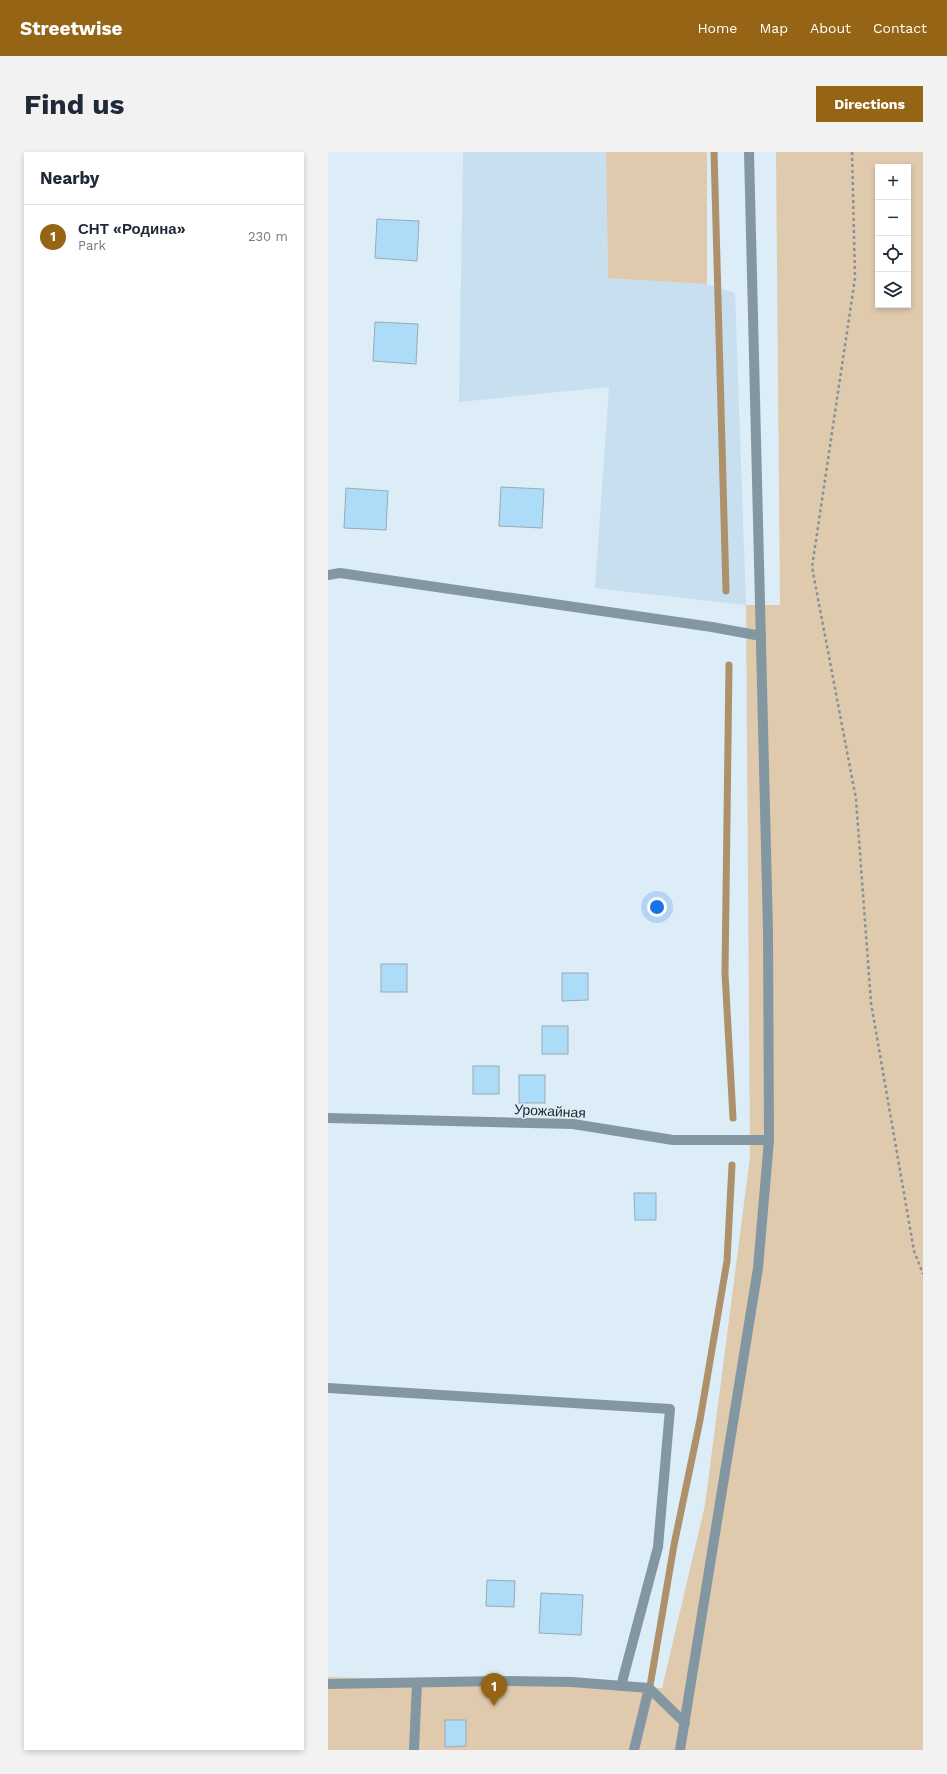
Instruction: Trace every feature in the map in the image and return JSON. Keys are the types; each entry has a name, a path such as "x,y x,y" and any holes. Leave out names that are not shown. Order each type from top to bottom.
{"street":[{"path":"680,1750 758,1268 770,1140 768,931 762,636 749,152"},
{"path":"328,575 348,574 704,626 762,636"},
{"name":"Урожайная","path":"328,1118 573,1124 673,1140 770,1140"},
{"path":"328,1388 670,1409 658,1547 620,1686"},
{"path":"328,1684 536,1682 649,1688 685,1723"},
{"path":"414,1750 417,1683"},
{"path":"634,1750 649,1688"}],"path":[{"path":"852,152 855,278 812,567 856,799 871,1003 914,1251 923,1274"}],"shaded area":[{"path":"463,152 606,152 608,277 707,284 735,293 746,605 595,588 609,387 459,402"},
{"path":"606,152 707,152 707,284 608,278"},
{"path":"776,152 923,152 923,1750 328,1750 328,1677 662,1688 705,1505 750,1157 746,605 780,605"}],"building":[{"path":"377,219 419,221 417,261 375,258"},
{"path":"375,322 418,324 416,364 373,361"},
{"path":"501,487 544,489 542,528 499,526"},
{"path":"346,488 388,491 386,530 344,528"},
{"path":"381,964 407,964 407,992 381,992"},
{"path":"562,973 588,973 588,1000 562,1001"},
{"path":"542,1026 568,1026 568,1054 542,1054"},
{"path":"473,1066 499,1066 499,1094 473,1094"},
{"path":"519,1075 545,1075 545,1103 519,1103"},
{"path":"634,1193 656,1193 656,1220 635,1220"},
{"path":"487,1580 515,1581 514,1607 486,1606"},
{"path":"541,1593 583,1595 581,1635 539,1633"},
{"path":"445,1720 466,1720 466,1746 445,1747"}],"waterway":[{"path":"714,152 726,591"},
{"path":"729,665 725,973 733,1118"},
{"path":"649,1692 674,1545 700,1420 727,1261 732,1165"}],"place":[{"name":"СНТ «Родина»","path":"494,1706"}]}
